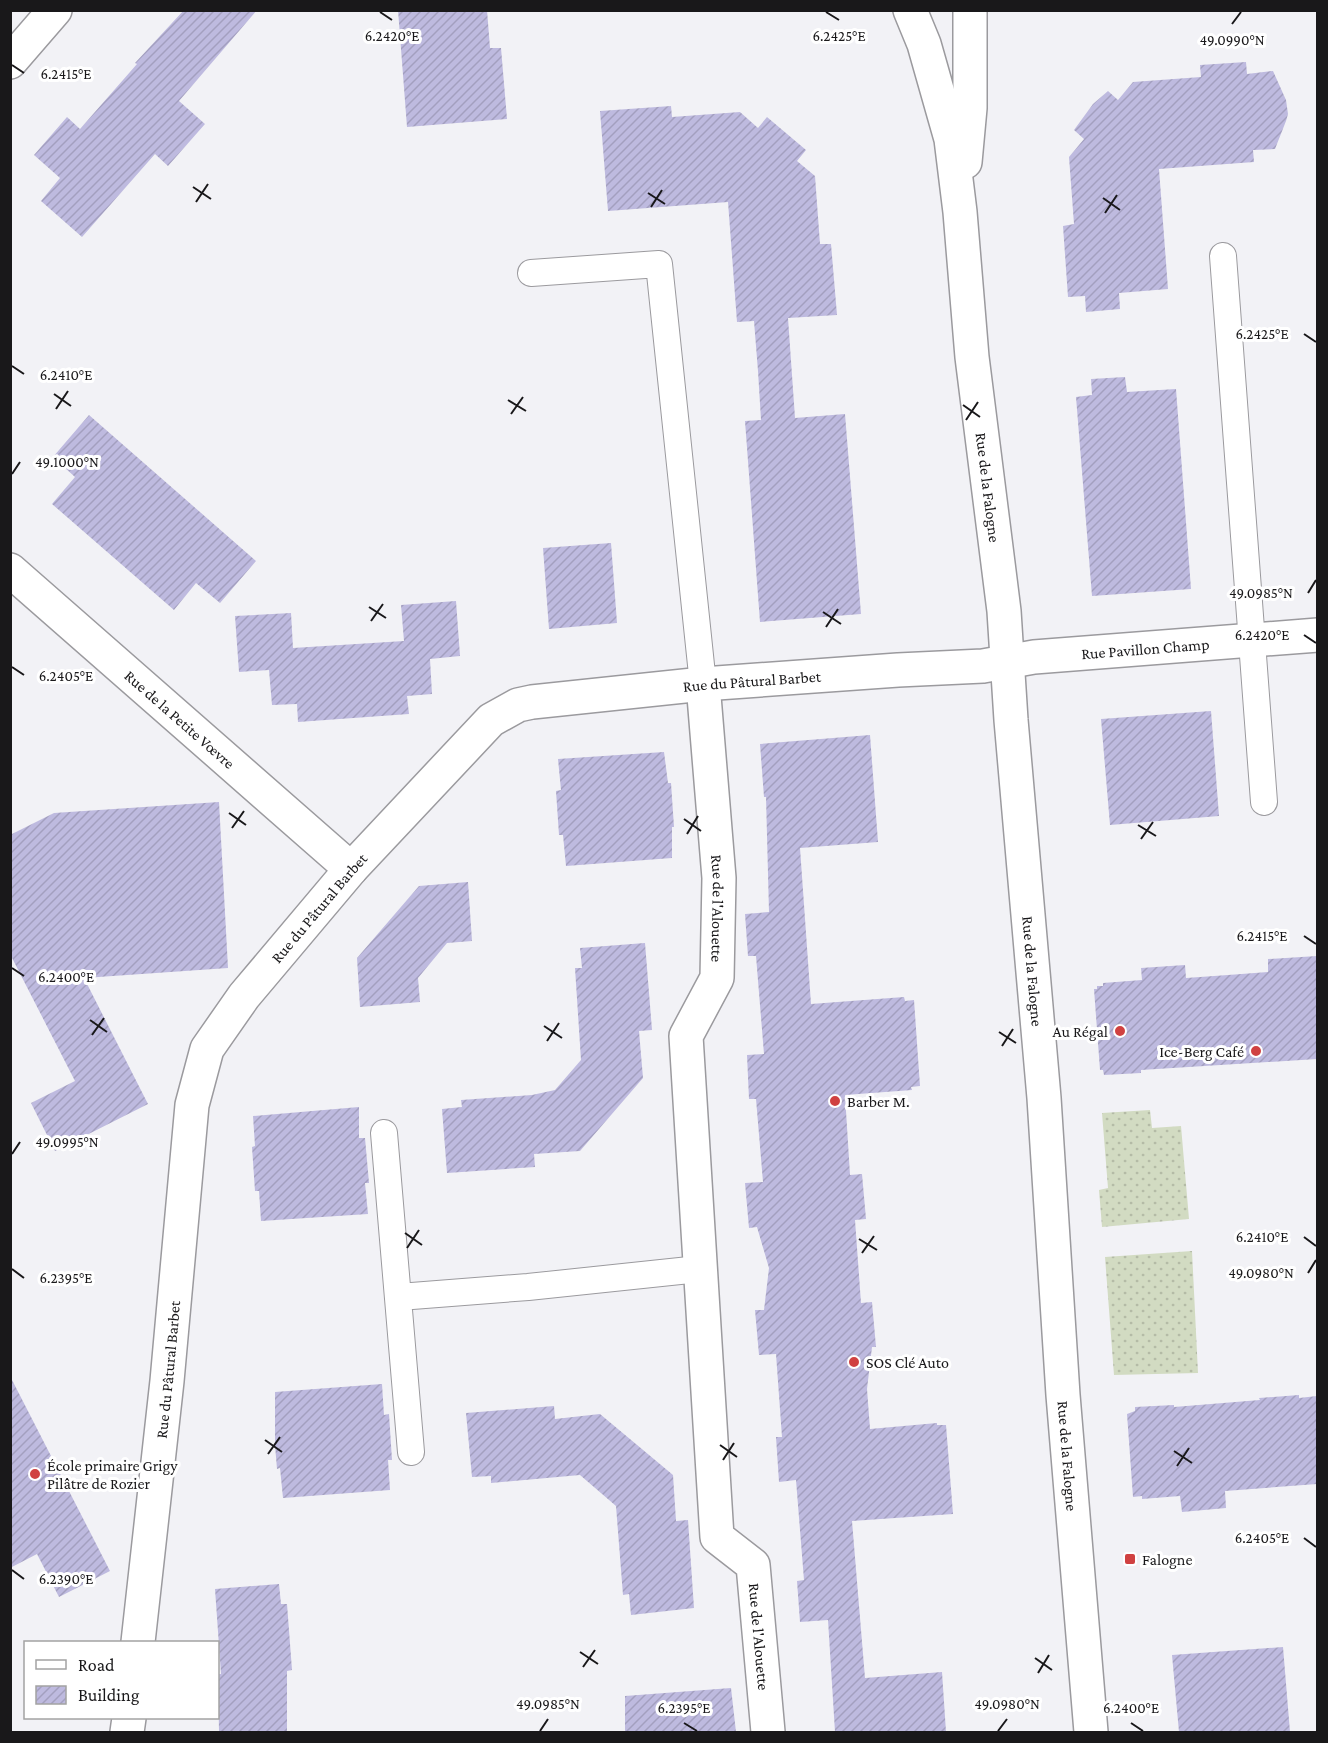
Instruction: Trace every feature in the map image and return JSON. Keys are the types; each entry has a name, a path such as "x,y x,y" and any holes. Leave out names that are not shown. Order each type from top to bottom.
{"street":[{"path":"10,62 56,10"},
{"name":"Rue de la Falogne","path":"910,10 924,44 951,139 960,212 972,357 1004,611 1011,720 1044,1098 1063,1395 1091,1732"},
{"name":"Rue de la Falogne","path":"960,212 970,108 970,10"},
{"name":"Rue de la Petite Vœvre","path":"10,570 351,869"},
{"name":"Rue Pavillon Champ","path":"1008,662 1034,657 1317,635"},
{"name":"Rue du Pâtural Barbet","path":"138,1641 167,1381 192,1105 207,1049 244,996 351,869 480,731 503,712 518,705 703,684 983,666 1008,662"},
{"name":"Rue de l'Alouette","path":"703,684 719,878 717,978 686,1036 699,1269 717,1537 753,1565 768,1732"}],"lane":[{"path":"1223,256 1264,802"},
{"path":"531,273 659,264 703,684"},
{"path":"384,1133 411,1452"},
{"path":"399,1297 699,1269"}],"green space":[{"path":"1150,1110 1152,1128 1181,1126 1189,1219 1102,1227 1099,1190 1108,1188 1102,1113"},
{"path":"1192,1251 1198,1373 1114,1375 1105,1257"}],"building":[{"path":"184,10 257,10 179,101 205,124 168,166 155,154 82,237 41,201 60,178 34,155 67,117 80,129 137,64 135,63"},
{"path":"398,10 487,10 490,48 501,48 507,119 407,127"},
{"path":"1246,62 1247,74 1273,71 1286,100 1288,114 1275,149 1253,150 1254,162 1159,169 1168,289 1119,293 1120,309 1086,312 1085,296 1068,297 1063,226 1074,224 1069,157 1084,139 1074,130 1093,104 1108,91 1118,100 1133,82 1201,77 1200,65"},
{"path":"671,106 672,117 740,112 758,128 767,117 806,150 797,161 815,176 820,244 831,244 837,315 788,318 795,418 845,414 861,614 760,622 745,421 761,420 758,371 754,321 737,322 728,202 608,211 600,111"},
{"path":"1125,377 1127,392 1176,389 1191,589 1092,596 1076,397 1092,395 1091,379"},
{"path":"89,415 256,561 220,603 196,583 174,610 52,504 75,477 53,457"},
{"path":"611,543 617,623 549,629 543,548"},
{"path":"456,601 460,656 430,659 432,694 407,696 409,714 298,722 297,704 272,705 269,670 239,672 235,616 291,613 293,648 404,641 401,605"},
{"path":"1211,711 1219,816 1110,825 1101,719"},
{"path":"870,735 878,842 800,848 811,1004 904,997 905,1001 914,1000 920,1086 911,1087 912,1090 845,1095 850,1175 862,1174 866,1219 855,1220 861,1303 872,1302 876,1347 872,1347 867,1389 870,1429 937,1423 937,1425 946,1425 953,1514 852,1521 865,1678 942,1672 946,1732 835,1732 828,1620 800,1622 797,1581 804,1580 796,1480 779,1482 776,1437 782,1437 776,1354 759,1355 755,1310 764,1310 769,1268 757,1227 749,1228 745,1183 763,1182 756,1099 749,1099 747,1055 764,1054 756,956 748,956 745,914 769,912 766,797 764,797 760,744"},
{"path":"664,752 668,783 671,783 674,827 672,827 672,858 566,866 563,835 559,835 556,791 561,790 558,759"},
{"path":"219,802 228,968 84,978 148,1104 55,1151 31,1103 75,1081 10,954 10,835 54,813"},
{"path":"468,882 472,941 447,943 418,978 420,1002 360,1007 357,958 419,886"},
{"path":"645,943 652,1030 639,1031 643,1078 580,1151 534,1154 535,1167 447,1173 442,1109 462,1107 461,1100 532,1095 555,1090 581,1060 575,968 582,968 580,948"},
{"path":"1317,956 1317,1059 1141,1070 1141,1073 1104,1075 1103,1070 1100,1070 1094,989 1097,989 1097,986 1103,986 1103,983 1142,980 1141,968 1185,965 1186,978 1268,972 1268,959"},
{"path":"359,1107 359,1138 365,1138 369,1183 365,1183 368,1214 261,1221 259,1191 255,1191 252,1147 255,1146 253,1116"},
{"name":"École primaire Grigy Pilâtre de Rozier","path":"10,1376 110,1571 59,1597 37,1554 10,1568"},
{"path":"382,1384 384,1415 389,1414 392,1460 388,1460 390,1490 283,1498 275,1445 275,1392"},
{"path":"1299,1395 1299,1398 1317,1396 1317,1484 1225,1491 1226,1508 1182,1512 1180,1496 1142,1499 1142,1496 1133,1497 1127,1414 1135,1411 1135,1407 1174,1405 1174,1407"},
{"path":"554,1406 555,1419 600,1414 673,1475 676,1521 688,1520 694,1608 631,1615 629,1594 623,1595 616,1506 580,1475 491,1483 491,1476 472,1477 466,1413"},
{"path":"279,1584 281,1604 287,1604 292,1670 287,1671 287,1732 219,1732 219,1674 221,1674 215,1589"},
{"path":"1283,1647 1290,1732 1179,1732 1172,1655"},
{"path":"731,1688 736,1732 625,1732 625,1696"}],"place":[{"name":"Au Régal","path":"1120,1031"},
{"name":"Ice-Berg Café","path":"1256,1051"},
{"name":"Barber M.","path":"835,1101"},
{"name":"SOS Clé Auto","path":"854,1362"},
{"name":"École primaire Grigy Pilâtre de Rozier","path":"35,1474"},
{"name":"Falogne","path":"1130,1559"}]}
